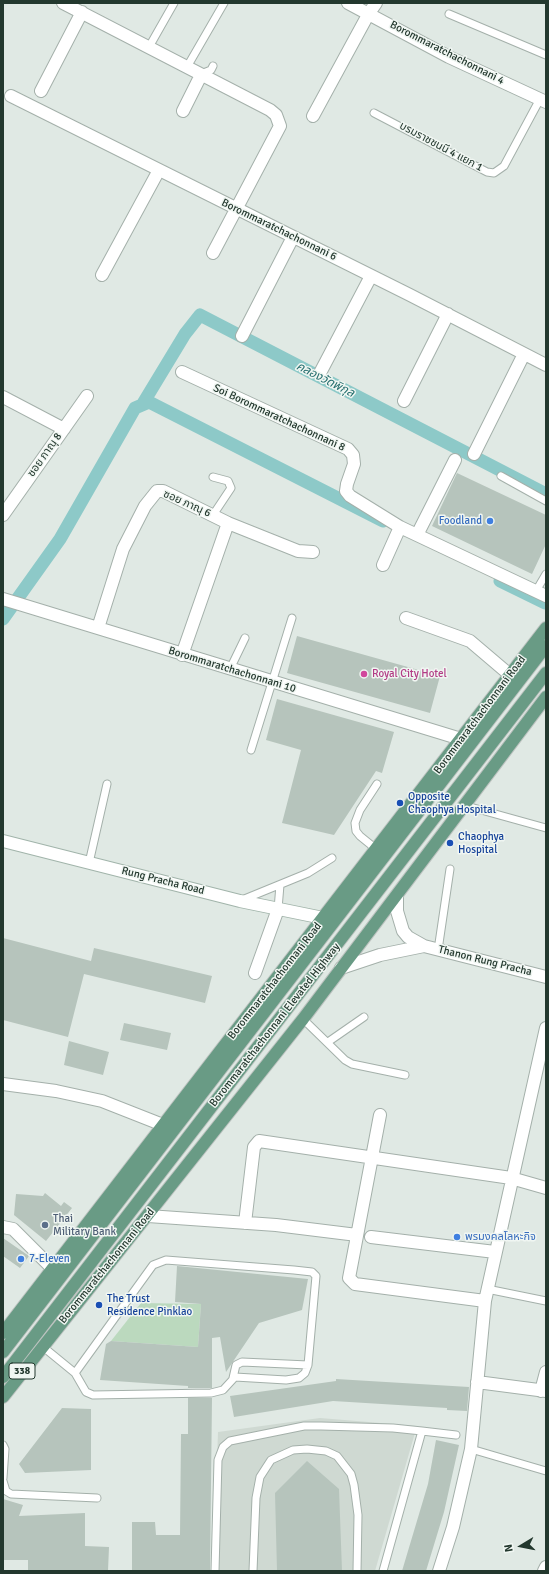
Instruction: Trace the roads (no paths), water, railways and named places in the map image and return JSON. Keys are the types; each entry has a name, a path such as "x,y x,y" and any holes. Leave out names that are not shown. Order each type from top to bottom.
{"main road":[{"name":"Borommaratchachonnani Road","path":"3,1333 546,628"},
{"name":"Borommaratchachonnani Elevated Highway","path":"3,1352 546,646"},
{"name":"Borommaratchachonnani Elevated Highway","path":"3,1377 546,673"},
{"name":"Borommaratchachonnani Road","path":"3,1396 148,1216 303,1019 546,696"}],"street":[{"path":"63,3 270,110 280,121 280,126 213,252"},
{"name":"Borommaratchachonnani 4","path":"348,3 449,57 543,100"},
{"path":"313,116 376,3"},
{"path":"41,91 82,12"},
{"path":"183,111 201,74"},
{"name":"Borommaratchachonnani 6","path":"11,96 448,314 546,365"},
{"path":"102,275 159,170"},
{"path":"242,336 293,237"},
{"path":"320,373 371,276"},
{"path":"404,401 448,314"},
{"path":"474,454 524,354"},
{"name":"Soi Borommaratchachonnani 8","path":"182,372 348,449 354,459 346,491 350,496 400,527 541,594"},
{"name":"ซอย ภาณุ 8","path":"3,515 87,396"},
{"path":"3,397 64,428"},
{"path":"417,535 454,460"},
{"name":"ซอย ภาณุ 6","path":"98,628 123,548 145,506 154,493 163,491 228,523 293,549 313,552"},
{"path":"182,655 228,523"},
{"path":"383,565 400,527"},
{"name":"Borommaratchachonnani 10","path":"3,599 182,655 461,739"},
{"path":"406,618 470,641 510,675"},
{"name":"Rung Pracha Road","path":"3,841 240,901 323,918"},
{"name":"Thanon Rung Pracha","path":"397,896 397,911 403,931 408,937 424,946 546,977"},
{"path":"254,973 278,909"},
{"name":"Thanon Rung Pracha","path":"341,968 380,955 424,946"},
{"path":"439,1571 453,1527 471,1449 487,1289 546,1028"},
{"path":"3,1084 56,1091 102,1101 163,1125"},
{"path":"380,1115 349,1274 351,1282 355,1284 485,1302"},
{"path":"245,1223 254,1147 256,1143 265,1140 511,1178 546,1188"},
{"path":"148,1216 245,1223 357,1235"},
{"path":"3,1227 13,1229 53,1269"},
{"path":"371,1237 495,1252"},
{"path":"478,1382 544,1391 546,1372"},
{"path":"544,1571 546,1567"}],"lane":[{"path":"149,47 174,3"},
{"path":"187,67 224,3"},
{"path":"449,14 546,55"},
{"path":"201,74 211,70 213,66"},
{"name":"บรมราชชนนี 4 แยก 1","path":"374,113 487,172 494,173 504,166 543,100"},
{"path":"212,515 230,488 228,481 213,476"},
{"path":"501,476 546,501"},
{"path":"541,594 546,574"},
{"path":"251,750 292,618"},
{"path":"230,669 245,638"},
{"path":"89,863 107,784"},
{"path":"376,849 360,836 356,831 355,823 360,810 377,784"},
{"path":"463,805 546,828"},
{"path":"240,901 308,873 332,858"},
{"path":"438,950 450,869"},
{"path":"278,909 280,885"},
{"path":"328,1042 364,1017"},
{"path":"303,1019 345,1060 352,1064 405,1075"},
{"path":"75,1373 153,1265 166,1260 294,1270 315,1274 316,1279 308,1366 305,1373 299,1378 286,1380 234,1378"},
{"path":"487,1289 546,1301"},
{"path":"42,1346 75,1373 86,1392 101,1396 211,1393 222,1390 234,1378 236,1365 242,1362 308,1366"},
{"path":"215,1571 218,1460 223,1447 230,1441 304,1426 393,1428 456,1435"},
{"path":"383,1571 422,1431"},
{"path":"3,1445 5,1449 3,1480 6,1491 11,1494 97,1498"},
{"path":"253,1571 256,1498 260,1477 271,1460 293,1450 307,1449 326,1451 337,1456 350,1474 354,1485 358,1515 358,1571"},
{"path":"471,1449 546,1471"}],"waterway":[{"name":"คลองวัดพิกุล","path":"142,405 185,334 200,315 546,494"},
{"name":"คลองวัดพิกุล","path":"3,619 60,539 135,408 149,402 383,521"},
{"path":"500,581 545,603"}],"place":[{"name":"Foodland","path":"490,521"},
{"name":"Royal City Hotel","path":"364,674"},
{"name":"Opposite Chaophya Hospital","path":"400,803"},
{"name":"Chaophya Hospital","path":"450,843"},
{"name":"Thai Military Bank","path":"45,1225"},
{"name":"พรมงคลโลหะกิจ","path":"457,1237"},
{"name":"7-Eleven","path":"21,1259"},
{"name":"The Trust Residence Pinklao","path":"99,1305"}]}
